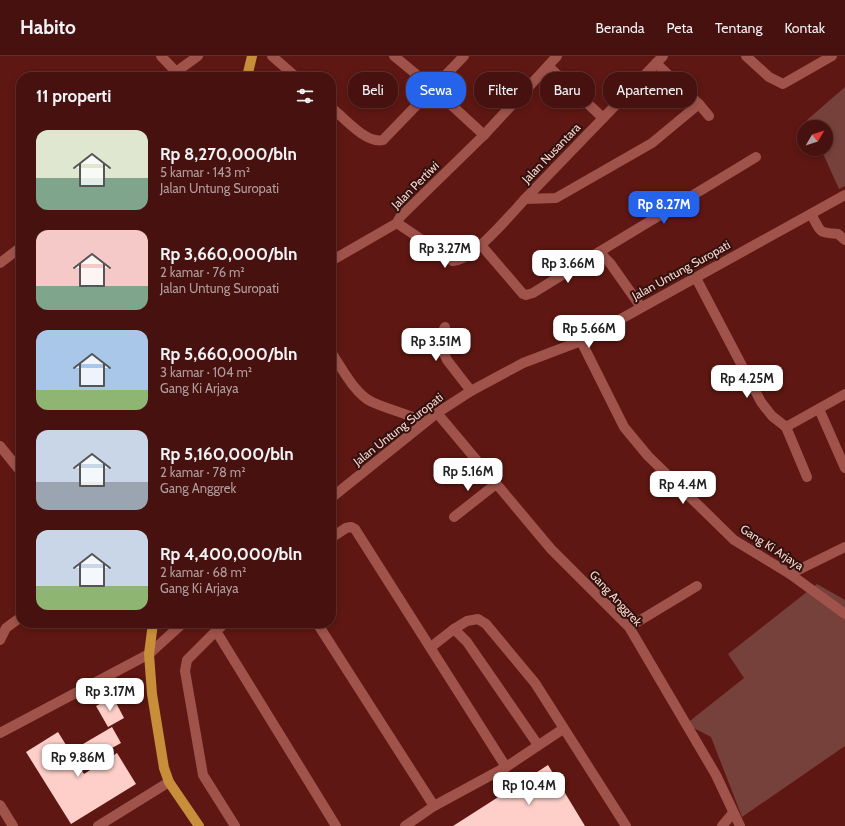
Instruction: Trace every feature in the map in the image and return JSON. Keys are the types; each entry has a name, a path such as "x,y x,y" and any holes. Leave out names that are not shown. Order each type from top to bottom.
{"main road":[{"path":"248,72 252,56"},
{"path":"152,628 149,654 152,694 164,768 169,782 199,826"}],"street":[{"path":"161,56 173,72"},
{"path":"180,72 198,56"},
{"path":"272,56 290,72"},
{"path":"394,56 413,72"},
{"path":"449,72 464,56"},
{"name":"Jalan Pertiwi","path":"525,199 481,245 460,261 453,261 397,224 400,216 484,135 556,56"},
{"path":"746,56 769,77 783,84 830,57"},
{"path":"659,60 709,116"},
{"name":"Jalan Nusantara","path":"525,199 659,60"},
{"path":"548,66 603,118"},
{"path":"525,199 556,198 652,143 699,104"},
{"path":"336,111 368,139 378,142 388,137 416,108"},
{"path":"455,108 484,135"},
{"path":"481,245 523,294 526,295 534,293 756,156"},
{"name":"Jalan Untung Suropati","path":"336,494 425,422 471,391 523,363 581,341 845,196"},
{"path":"811,214 821,232 825,234 838,234 845,240"},
{"path":"336,258 397,224"},
{"path":"0,263 16,251"},
{"path":"599,252 610,263 641,307"},
{"path":"696,278 761,402 772,416 786,427 807,477"},
{"path":"445,327 438,340 447,360 471,391"},
{"name":"Gang Ki Arjaya","path":"581,341 624,427 648,456 734,540 790,574 845,614"},
{"path":"336,359 358,391 371,402 410,415 425,422"},
{"path":"786,427 845,394"},
{"path":"818,409 845,468"},
{"name":"Gang Anggrek","path":"437,413 551,549 629,627 716,775 740,826"},
{"path":"0,446 16,466"},
{"path":"454,517 496,484"},
{"path":"336,535 346,528 352,527 355,529 431,646 506,767"},
{"path":"790,574 845,547"},
{"path":"629,627 697,586"},
{"path":"0,640 3,624 16,619"},
{"path":"431,646 467,621 478,619 486,624 535,683 626,826"},
{"path":"0,733 149,654 178,628"},
{"path":"219,628 187,660 185,672 203,774 235,826"},
{"path":"320,628 434,806"},
{"path":"454,629 467,642 538,745"},
{"path":"216,631 336,826"},
{"path":"405,826 434,806 506,767 563,729"},
{"path":"98,826 169,782"},
{"path":"0,805 13,826"},
{"path":"722,826 733,813"}],"shaded area":[{"path":"845,87 845,186 839,189 824,156 833,156 833,120 807,120"},
{"path":"817,584 845,600 845,746 742,817 711,737 686,724 744,678 728,654"}],"building":[{"path":"113,697 124,718 108,727 96,706"},
{"path":"112,727 121,743 92,759 83,744"},
{"path":"58,732 84,774 117,753 136,784 71,824 26,752"},
{"path":"548,765 585,826 453,826"}]}
